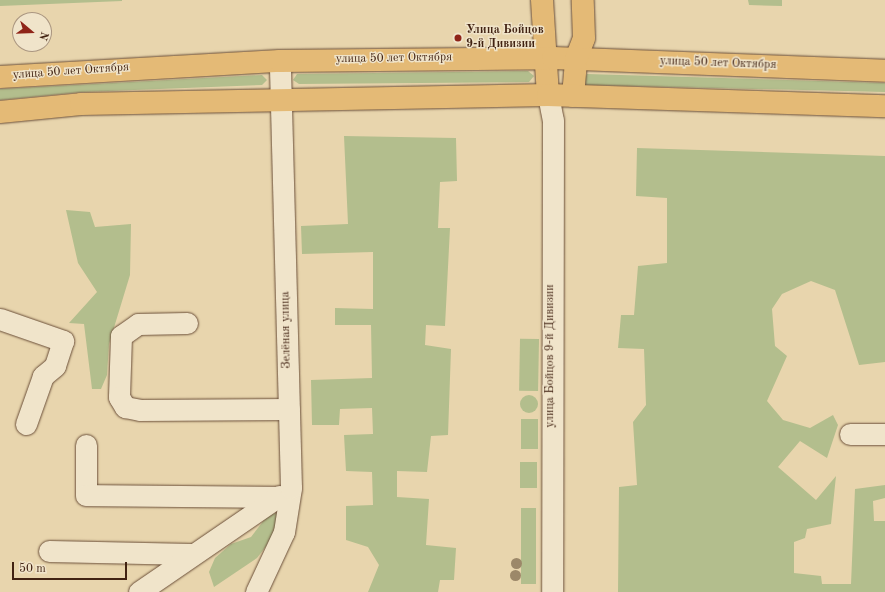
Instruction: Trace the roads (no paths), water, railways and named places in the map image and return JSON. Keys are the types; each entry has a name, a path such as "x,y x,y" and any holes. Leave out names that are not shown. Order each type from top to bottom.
{"main road":[{"name":"улица Бойцов 9-й Дивизии","path":"542,0 547,58 548,95"},
{"path":"573,96 576,58 584,38 583,0"},
{"name":"улица 50 лет Октября","path":"0,76 280,61 547,58 885,71"},
{"path":"0,112 81,104 280,98 548,95 885,106"}],"street":[{"name":"Зелёная улица","path":"256,592 284,532 284,493 289,409 280,61"},
{"name":"улица Бойцов 9-й Дивизии","path":"548,95 554,120 552,592"},
{"path":"554,120 573,96"},
{"path":"0,319 63,341 55,366 42,376 26,424"},
{"path":"187,323 138,324 121,336 119,397 125,407 140,410 289,409"},
{"path":"850,434 885,434"},
{"path":"86,445 86,495 284,493"},
{"path":"139,592 192,554 284,493"},
{"path":"49,551 192,554"}],"place":[{"name":"Улица Бойцов 9-й Дивизии","path":"458,38"}]}
